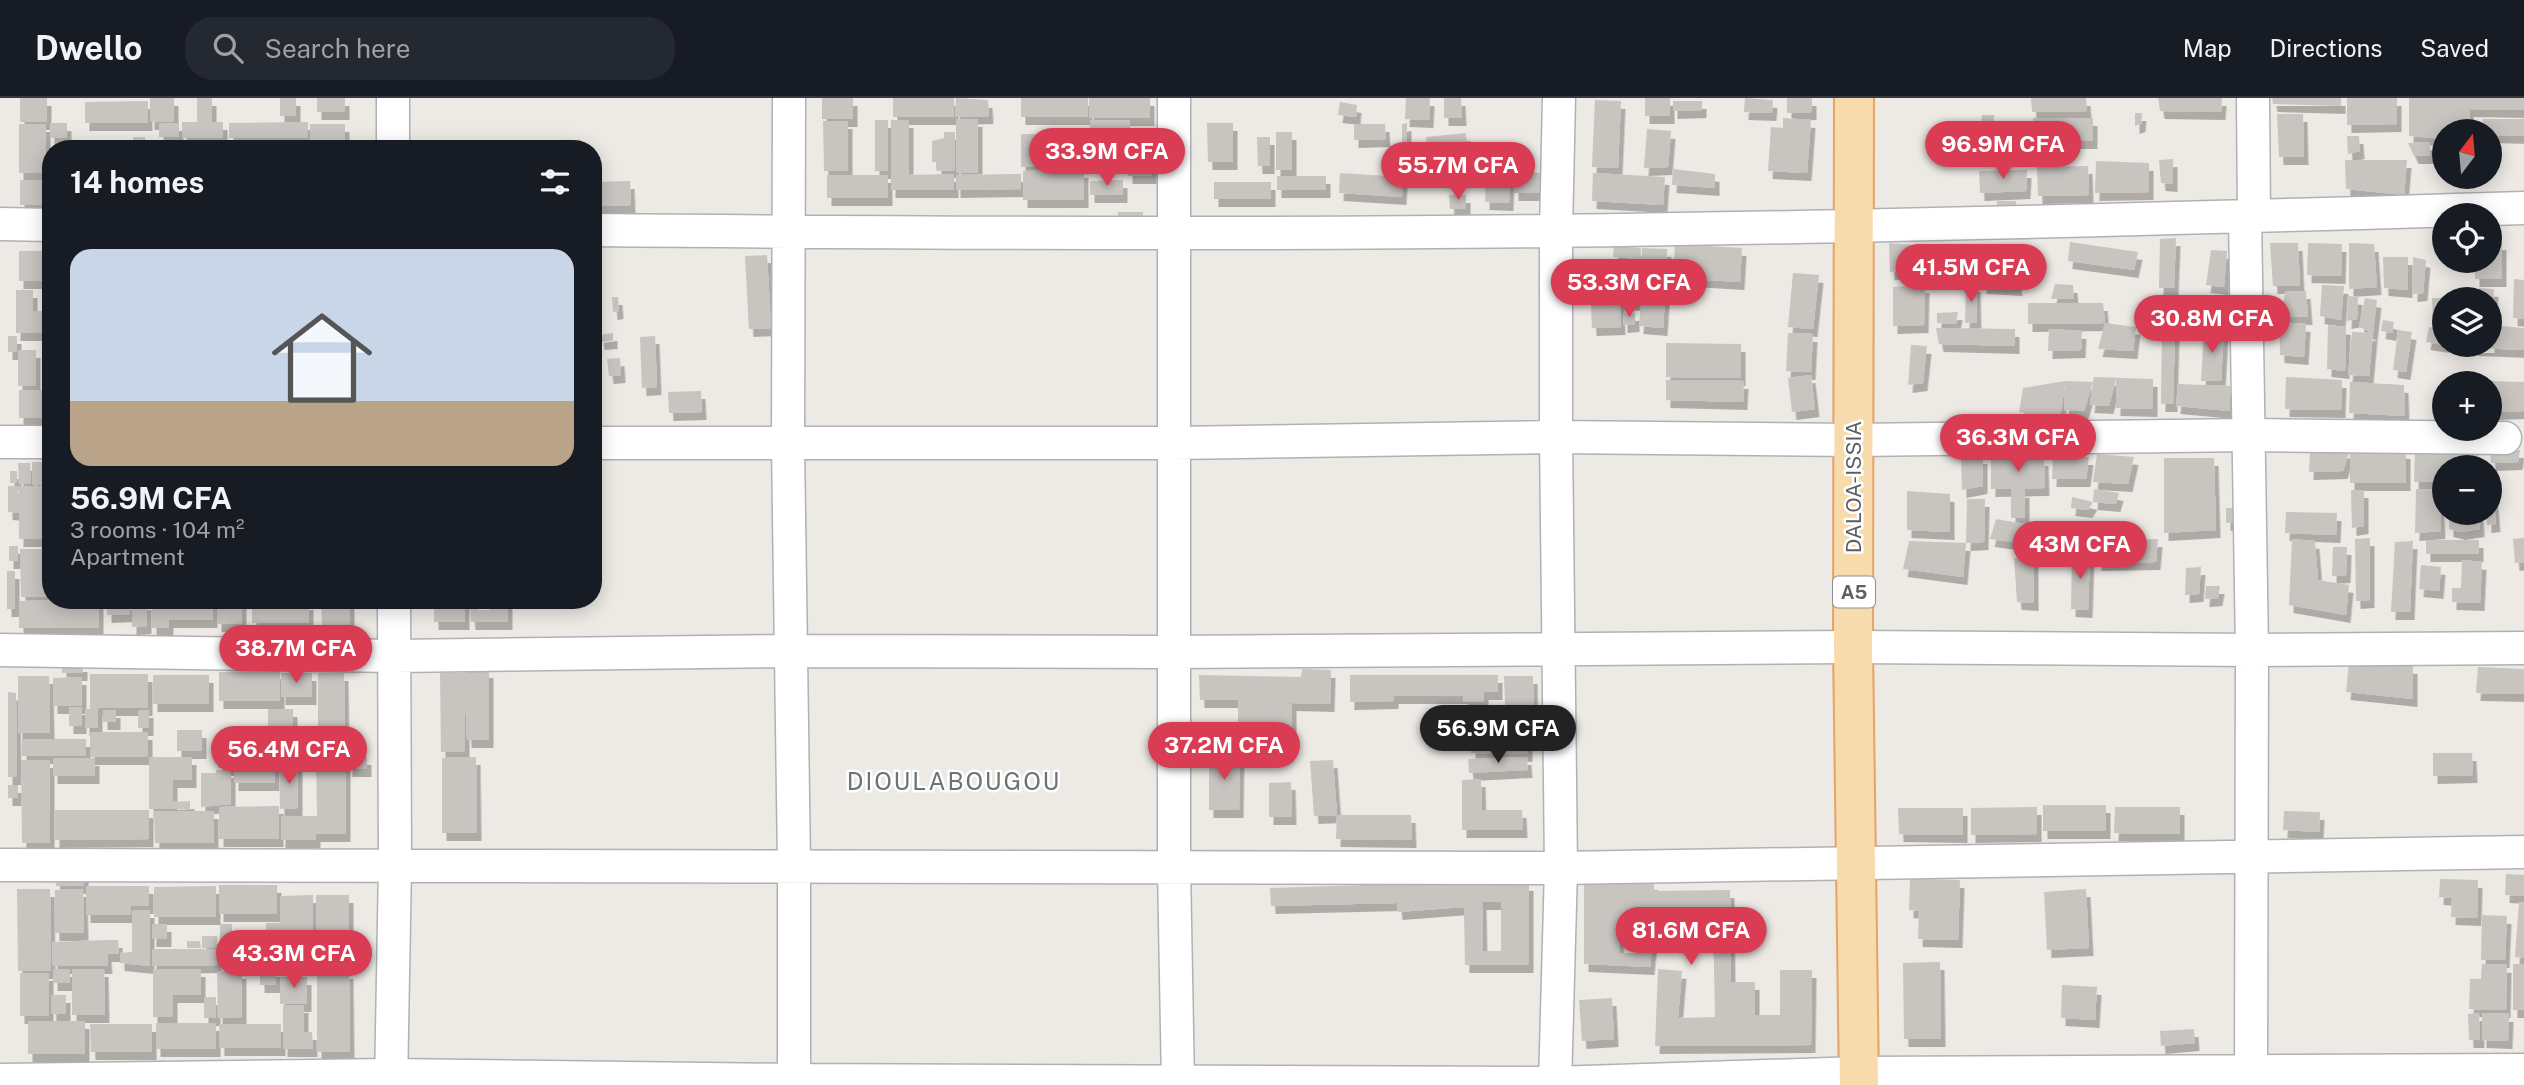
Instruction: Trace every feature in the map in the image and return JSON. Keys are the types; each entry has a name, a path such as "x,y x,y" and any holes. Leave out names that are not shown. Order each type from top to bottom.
{"main road":[{"name":"DALOA-ISSIA","path":"1854,98 1853,647 1859,1079"}],"street":[{"path":"393,98 393,140"},
{"path":"789,98 788,444 794,1083"},
{"path":"1174,98 1174,867 1178,1083"},
{"path":"1555,1084 1561,867 1556,437 1559,98"},
{"path":"2250,1078 2250,216 2253,98"},
{"path":"602,230 1176,233 1556,231 2524,208"},
{"path":"0,224 42,225"},
{"path":"602,443 1175,443 1556,437 1854,440 2250,435 2505,438"},
{"path":"0,442 42,442"},
{"path":"391,1080 395,866 394,609"},
{"path":"0,650 395,656 791,651 1175,652 1853,647 2252,650 2524,648"},
{"path":"0,865 1561,867 2524,852"},
{"path":"0,1080 1555,1084 1859,1079 2250,1078 2524,1070"}],"building":[{"path":"20,98 47,98 47,122 20,122"},
{"path":"150,98 174,98 174,121 150,122"},
{"path":"197,98 212,98 212,122 223,122 223,138 182,138 182,122 197,122"},
{"path":"280,98 296,98 296,115 280,116"},
{"path":"317,98 345,98 345,112 317,112"},
{"path":"822,98 853,98 853,119 822,119"},
{"path":"893,98 954,98 954,117 893,117"},
{"path":"956,98 988,100 989,116 955,117"},
{"path":"1021,98 1088,98 1088,117 1021,117"},
{"path":"1089,98 1150,98 1150,118 1089,118"},
{"path":"1406,98 1430,98 1429,120 1405,119"},
{"path":"1444,98 1461,98 1462,118 1444,118"},
{"path":"1645,98 1670,98 1670,116 1645,116"},
{"path":"1745,98 1773,100 1772,113 1744,112"},
{"path":"1787,98 1812,98 1812,112 1787,113"},
{"path":"2031,98 2086,98 2087,111 2032,112"},
{"path":"2158,98 2222,98 2221,112 2160,111"},
{"path":"2272,98 2341,98 2341,106 2273,104"},
{"path":"2347,98 2397,98 2397,124 2347,125"},
{"path":"2409,98 2524,98 2524,110 2469,109 2470,119 2432,119 2432,138 2409,136"},
{"path":"1595,100 1621,101 1618,168 1592,167"},
{"path":"148,101 148,123 85,123 85,102"},
{"path":"1673,101 1702,101 1702,110 1673,111"},
{"path":"1340,102 1357,105 1356,117 1338,115"},
{"path":"2135,113 2142,113 2141,124 2135,126"},
{"path":"2277,114 2303,114 2304,157 2279,157"},
{"path":"1982,115 1994,115 1993,126 1980,130"},
{"path":"1783,118 1811,120 1807,173 1768,171 1771,127 1783,128"},
{"path":"2033,118 2093,118 2093,141 2034,141"},
{"path":"956,119 978,119 978,173 956,173"},
{"path":"2502,119 2524,119 2524,136 2502,135"},
{"path":"875,120 888,120 888,171 875,171"},
{"path":"891,120 909,120 909,175 954,174 954,190 891,190"},
{"path":"1090,120 1130,120 1130,135 1090,135"},
{"path":"823,121 848,121 848,171 824,171"},
{"path":"308,122 308,138 229,138 229,123"},
{"path":"50,123 67,123 67,138 50,138"},
{"path":"159,123 179,123 179,137 159,137"},
{"path":"1207,123 1233,123 1233,162 1208,162"},
{"path":"1407,123 1407,143 1402,143 1402,124"},
{"path":"19,124 46,124 46,140 42,140 42,173 19,173"},
{"path":"310,124 345,124 345,140 310,140"},
{"path":"1354,124 1385,124 1386,139 1354,140"},
{"path":"1647,129 1671,131 1668,167 1644,168"},
{"path":"1980,130 1991,130 1989,154 1979,154"},
{"path":"944,132 955,132 955,170 937,171 937,162 932,162 932,141 944,138"},
{"path":"1276,132 1292,132 1292,170 1276,170"},
{"path":"1466,133 1467,143 1428,150 1426,137"},
{"path":"1021,134 1048,134 1048,167 1021,167"},
{"path":"2347,136 2359,136 2360,151 2348,154"},
{"path":"133,137 145,137 145,140 133,140"},
{"path":"1257,137 1270,137 1270,166 1258,166"},
{"path":"1128,139 1152,139 1152,176 1128,176"},
{"path":"2430,142 2430,156 2414,156 2408,143"},
{"path":"1407,143 1425,145 1421,179 1403,177"},
{"path":"1487,147 1511,148 1509,203 1485,202"},
{"path":"1465,149 1467,176 1444,179 1442,156 1451,155 1451,150"},
{"path":"2173,159 2173,184 2161,183 2159,160"},
{"path":"2345,160 2407,160 2404,195 2346,189"},
{"path":"2096,161 2149,163 2149,192 2095,193"},
{"path":"2088,166 2089,195 2038,196 2037,167"},
{"path":"1673,169 1715,174 1715,188 1672,185"},
{"path":"1084,170 1084,200 1023,200 1023,171"},
{"path":"2027,170 2026,191 1980,193 1979,171"},
{"path":"1514,172 1543,173 1543,193 1514,193"},
{"path":"1340,173 1403,177 1402,197 1339,193"},
{"path":"1593,173 1665,177 1663,205 1592,201"},
{"path":"1021,174 1021,189 956,190 956,175"},
{"path":"827,175 888,175 888,198 827,198"},
{"path":"1277,176 1326,176 1326,190 1277,190"},
{"path":"20,180 42,180 42,205 20,205"},
{"path":"1123,180 1123,195 1090,195 1090,181"},
{"path":"630,181 631,205 602,206 602,182"},
{"path":"1214,182 1271,182 1271,199 1214,199"},
{"path":"1449,195 1466,195 1466,208 1450,209"},
{"path":"1997,201 2016,201 2017,216 1997,217"},
{"path":"1118,212 1143,212 1143,232 1117,232"},
{"path":"2176,238 2174,288 2159,288 2160,239"},
{"path":"2070,242 2138,252 2134,270 2068,261"},
{"path":"1889,243 1928,246 1926,270 1890,272"},
{"path":"2270,243 2298,243 2300,286 2273,286"},
{"path":"2308,243 2342,244 2341,276 2307,275"},
{"path":"2349,243 2374,244 2377,287 2349,289"},
{"path":"1675,244 1742,248 1740,282 1673,278"},
{"path":"1614,246 1641,248 1637,303 1624,302 1627,258 1613,257"},
{"path":"1642,248 1667,249 1666,281 1640,279"},
{"path":"2211,250 2227,251 2224,287 2206,285"},
{"path":"19,251 42,251 42,281 19,281"},
{"path":"767,255 771,328 749,329 745,256"},
{"path":"2014,257 2018,288 1982,286 1981,258"},
{"path":"2383,257 2408,257 2408,290 2384,288"},
{"path":"2413,257 2426,260 2423,293 2413,294"},
{"path":"1618,259 1621,327 1592,328 1589,260"},
{"path":"1793,273 1819,275 1813,329 1788,327"},
{"path":"2475,273 2502,273 2502,279 2475,279"},
{"path":"2514,279 2524,280 2524,319 2513,318"},
{"path":"1642,282 1666,284 1663,328 1639,326"},
{"path":"1976,284 1977,322 1965,323 1966,285"},
{"path":"2055,284 2073,285 2074,299 2051,299"},
{"path":"1925,285 1924,325 1893,326 1893,287"},
{"path":"2322,285 2344,286 2341,320 2320,316"},
{"path":"16,290 33,290 33,311 42,311 42,333 16,333"},
{"path":"2306,291 2308,317 2282,316 2285,292"},
{"path":"2348,296 2358,297 2357,319 2347,321"},
{"path":"612,297 618,297 619,311 613,312"},
{"path":"2365,298 2377,300 2373,333 2359,327"},
{"path":"2028,303 2103,303 2105,323 2028,324"},
{"path":"2185,304 2226,306 2229,324 2184,320"},
{"path":"1958,312 1956,324 1937,323 1937,313"},
{"path":"1623,313 1635,313 1635,324 1623,325"},
{"path":"2383,320 2394,322 2392,333 2381,331"},
{"path":"2279,322 2306,324 2304,357 2280,355"},
{"path":"2105,323 2136,327 2133,351 2098,349"},
{"path":"2162,325 2175,330 2173,404 2161,404"},
{"path":"2328,325 2346,327 2345,371 2327,369"},
{"path":"2502,326 2524,328 2524,350 2502,349"},
{"path":"2429,327 2432,327 2432,343 2426,342"},
{"path":"1936,328 2015,329 2015,346 1939,344"},
{"path":"2049,329 2082,331 2081,350 2048,351"},
{"path":"2204,329 2224,330 2221,381 2201,381"},
{"path":"2398,330 2412,332 2406,372 2393,370"},
{"path":"2352,332 2373,333 2369,376 2348,375"},
{"path":"613,333 613,341 602,342 602,335"},
{"path":"1788,333 1813,334 1811,372 1786,371"},
{"path":"8,336 17,336 17,352 8,352"},
{"path":"655,336 657,387 642,388 640,337"},
{"path":"1666,343 1741,344 1741,378 1666,377"},
{"path":"1911,345 1927,346 1923,383 1908,385"},
{"path":"18,350 36,350 36,386 18,386"},
{"path":"620,358 621,375 609,376 607,359"},
{"path":"1811,375 1815,409 1792,412 1788,378"},
{"path":"2094,377 2153,379 2153,409 2116,408 2116,379 2109,406 2090,405"},
{"path":"2286,377 2342,380 2341,410 2285,409"},
{"path":"1666,380 1744,381 1743,402 1666,400"},
{"path":"2065,381 2093,382 2084,411 2064,410 2065,385 2060,418 2019,412 2023,388"},
{"path":"2502,381 2524,382 2524,411 2502,412"},
{"path":"2350,382 2404,385 2405,416 2349,413"},
{"path":"2178,384 2230,386 2230,411 2176,406"},
{"path":"19,390 42,390 42,418 19,418"},
{"path":"701,391 702,412 669,413 668,392"},
{"path":"2490,449 2520,450 2518,462 2502,463 2502,455 2490,455"},
{"path":"2350,450 2343,471 2309,472 2310,453"},
{"path":"2350,450 2406,451 2406,483 2350,483"},
{"path":"2415,453 2479,454 2432,455 2432,481 2414,482"},
{"path":"2097,454 2134,457 2128,484 2093,482"},
{"path":"1961,456 1983,456 1983,486 1962,490"},
{"path":"2053,457 2089,457 2086,479 2052,479"},
{"path":"2044,458 2045,488 1991,489 1991,459"},
{"path":"2164,458 2214,458 2216,530 2164,533"},
{"path":"32,462 42,462 42,485 32,485"},
{"path":"18,463 30,463 31,484 19,484"},
{"path":"10,471 17,471 17,483 10,483"},
{"path":"8,486 18,486 18,504 19,486 42,486 42,539 19,539 19,513 8,512"},
{"path":"2011,489 2025,490 2025,518 2011,518"},
{"path":"2094,489 2119,493 2116,504 2093,502"},
{"path":"2416,489 2432,490 2432,525 2441,525 2441,531 2415,533"},
{"path":"2351,490 2364,490 2364,526 2352,528"},
{"path":"1907,491 1950,494 1950,532 1907,530"},
{"path":"2072,497 2093,502 2088,510 2071,508"},
{"path":"1967,499 1985,499 1984,542 1966,543"},
{"path":"2226,508 2239,508 2240,522 2226,523"},
{"path":"2286,512 2337,513 2336,535 2285,533"},
{"path":"1996,519 2025,524 2020,543 1990,539"},
{"path":"2449,525 2480,525 2480,529 2461,532 2449,529"},
{"path":"2370,538 2370,600 2356,601 2355,539"},
{"path":"2524,538 2524,562 2515,563 2513,539"},
{"path":"2158,539 2156,562 2097,563 2099,540"},
{"path":"2292,539 2315,541 2318,580 2349,585 2346,615 2289,605"},
{"path":"2426,540 2479,540 2479,554 2426,554"},
{"path":"1909,541 1966,543 1963,577 1903,569"},
{"path":"2413,541 2410,612 2391,612 2395,542"},
{"path":"9,546 18,546 18,561 9,561"},
{"path":"2333,547 2347,547 2346,575 2332,576"},
{"path":"20,549 42,549 42,597 21,597"},
{"path":"2072,554 2090,554 2088,610 2071,609"},
{"path":"2014,558 2034,559 2034,603 2017,602"},
{"path":"2462,560 2482,562 2480,603 2452,602 2452,588 2461,588"},
{"path":"2421,565 2441,567 2439,591 2419,589"},
{"path":"2201,567 2199,594 2185,595 2186,568"},
{"path":"7,571 15,571 15,609 7,609"},
{"path":"2206,586 2220,586 2218,598 2205,599"},
{"path":"19,601 42,601 42,609 99,609 99,628 19,628"},
{"path":"107,609 130,609 130,614 107,615"},
{"path":"132,609 147,609 147,626 132,627"},
{"path":"152,609 213,609 213,620 169,620 169,628 152,628"},
{"path":"217,609 242,609 242,624 217,624"},
{"path":"252,609 309,609 309,623 252,623"},
{"path":"321,609 350,609 350,625 322,626"},
{"path":"434,609 465,609 465,622 434,622"},
{"path":"470,609 508,609 508,622 471,622"},
{"path":"2349,663 2413,666 2413,699 2346,692"},
{"path":"62,664 83,664 83,673 62,673"},
{"path":"2478,667 2524,669 2524,694 2476,693"},
{"path":"1302,669 1331,670 1330,704 1292,703 1292,732 1266,732 1266,741 1238,741 1238,700 1200,700 1199,675 1301,677"},
{"path":"466,670 489,670 489,740 467,740 465,690 465,751 441,752 440,673 466,673"},
{"path":"280,671 280,701 219,701 219,672"},
{"path":"281,673 312,673 312,697 281,697"},
{"path":"318,673 344,673 345,753 318,753"},
{"path":"90,674 148,674 148,708 98,708 98,728 85,728 85,709 90,709"},
{"path":"153,675 209,675 209,704 153,704"},
{"path":"1350,675 1498,675 1498,692 1484,692 1484,702 1463,702 1463,696 1394,696 1394,701 1350,702"},
{"path":"18,676 49,676 50,733 18,733"},
{"path":"1504,676 1533,676 1534,727 1506,728"},
{"path":"82,677 82,706 53,706 53,678"},
{"path":"8,692 16,693 17,777 8,777"},
{"path":"69,707 82,707 82,726 69,726"},
{"path":"268,709 293,709 293,731 268,731"},
{"path":"103,710 116,710 116,722 103,722"},
{"path":"138,710 149,710 149,728 138,728"},
{"path":"177,730 202,730 202,751 177,751"},
{"path":"263,730 263,755 219,755 219,731"},
{"path":"90,732 148,732 148,757 90,757"},
{"path":"1471,733 1528,734 1528,754 1471,753"},
{"path":"346,734 356,734 356,752 346,752"},
{"path":"284,737 314,737 314,754 284,754"},
{"path":"22,739 86,739 86,756 22,756"},
{"path":"2433,753 2472,753 2473,775 2433,776"},
{"path":"1209,754 1240,754 1239,810 1209,810"},
{"path":"234,756 275,756 275,783 234,783"},
{"path":"149,757 192,757 192,780 173,780 173,802 190,801 190,809 149,809"},
{"path":"218,757 231,757 231,768 218,768"},
{"path":"348,757 367,757 367,769 348,769"},
{"path":"476,757 477,833 442,833 442,758"},
{"path":"1527,757 1528,770 1469,773 1468,759"},
{"path":"53,758 95,758 95,776 53,776"},
{"path":"316,758 346,758 346,834 316,834 316,840 281,840 281,816 317,816"},
{"path":"21,760 50,760 50,843 22,843"},
{"path":"1333,760 1337,815 1314,816 1310,761"},
{"path":"279,763 298,763 298,808 280,809"},
{"path":"216,770 231,770 231,804 201,807 201,773 216,773"},
{"path":"1481,779 1482,810 1522,810 1523,830 1462,830 1462,780"},
{"path":"1291,782 1292,817 1269,817 1269,783"},
{"path":"8,785 18,785 18,798 8,798"},
{"path":"2043,805 2106,805 2106,831 2043,831"},
{"path":"279,806 279,839 219,839 219,807"},
{"path":"2037,807 2037,834 1971,835 1971,808"},
{"path":"2115,807 2180,807 2180,834 2114,833"},
{"path":"1898,808 1963,808 1963,835 1899,834"},
{"path":"55,810 149,810 149,839 55,840"},
{"path":"154,811 214,811 214,843 155,843"},
{"path":"2284,811 2320,812 2319,832 2283,830"},
{"path":"1337,815 1411,815 1412,840 1336,839"},
{"path":"55,874 84,874 84,886 56,886"},
{"path":"2506,874 2524,875 2524,896 2505,895"},
{"path":"1910,879 1960,880 1958,940 1918,939 1919,911 1909,910"},
{"path":"2440,879 2478,880 2477,918 2451,917 2452,898 2439,897"},
{"path":"1462,882 1529,883 1529,965 1465,965 1464,907 1398,912 1397,903 1271,906 1270,888","holes":["1482,902 1501,902 1501,951 1483,951"]},
{"path":"1654,882 1654,891 1730,890 1731,982 1755,982 1755,1015 1780,1015 1780,970 1812,970 1811,1045 1655,1046 1658,969 1682,971 1678,1018 1715,1017 1713,918 1655,919 1650,967 1584,964 1584,883","holes":["1620,919 1640,919 1640,953 1619,953"]},
{"path":"219,885 277,885 277,914 219,914"},
{"path":"86,886 149,886 149,906 131,906 131,915 86,915"},
{"path":"216,886 216,917 154,917 154,887"},
{"path":"17,889 50,889 51,971 18,971"},
{"path":"83,889 84,933 55,933 55,890"},
{"path":"2086,889 2089,948 2047,950 2044,892"},
{"path":"313,895 313,965 280,965 280,942 266,942 266,923 280,923 280,896"},
{"path":"316,895 349,895 349,965 317,965"},
{"path":"2519,902 2524,903 2524,958 2515,957"},
{"path":"132,910 150,910 150,966 120,963 120,953 132,952"},
{"path":"2482,915 2507,916 2505,960 2481,960"},
{"path":"152,924 167,924 167,939 152,939"},
{"path":"220,924 232,924 232,948 264,948 264,965 220,966"},
{"path":"202,936 217,936 217,948 202,948"},
{"path":"118,940 119,954 107,954 108,966 53,966 52,942"},
{"path":"187,941 200,941 201,948 187,948"},
{"path":"152,949 217,949 217,965 152,966"},
{"path":"1940,962 1941,1039 1904,1039 1903,963"},
{"path":"2482,964 2507,965 2506,1010 2469,1009 2470,979 2481,979"},
{"path":"2513,964 2524,964 2524,1010 2513,1010"},
{"path":"53,969 70,969 70,983 53,983"},
{"path":"72,969 104,969 105,1015 72,1015"},
{"path":"153,969 201,969 201,995 173,995 173,1017 153,1017"},
{"path":"260,969 276,969 276,985 260,985"},
{"path":"217,971 242,971 242,1017 218,1018"},
{"path":"317,971 349,971 350,1052 317,1052"},
{"path":"20,973 49,973 49,1016 20,1016"},
{"path":"280,977 307,977 307,1004 280,1004"},
{"path":"2062,985 2097,987 2095,1020 2061,1018"},
{"path":"51,995 66,995 66,1014 52,1014"},
{"path":"204,997 216,997 216,1018 204,1018"},
{"path":"1612,998 1614,1039 1582,1041 1579,1000"},
{"path":"283,1005 304,1005 304,1032 312,1032 313,1049 283,1049"},
{"path":"2479,1013 2480,1040 2469,1040 2468,1014"},
{"path":"2482,1013 2509,1014 2508,1041 2482,1040"},
{"path":"28,1021 85,1021 85,1054 28,1054"},
{"path":"156,1023 216,1023 216,1049 156,1049"},
{"path":"90,1024 152,1024 152,1052 91,1052"},
{"path":"219,1024 281,1024 281,1048 220,1048"},
{"path":"2194,1029 2195,1043 2161,1046 2160,1031"}],"district":[{"name":"DIOULABOUGOU","path":"954,782"}]}
